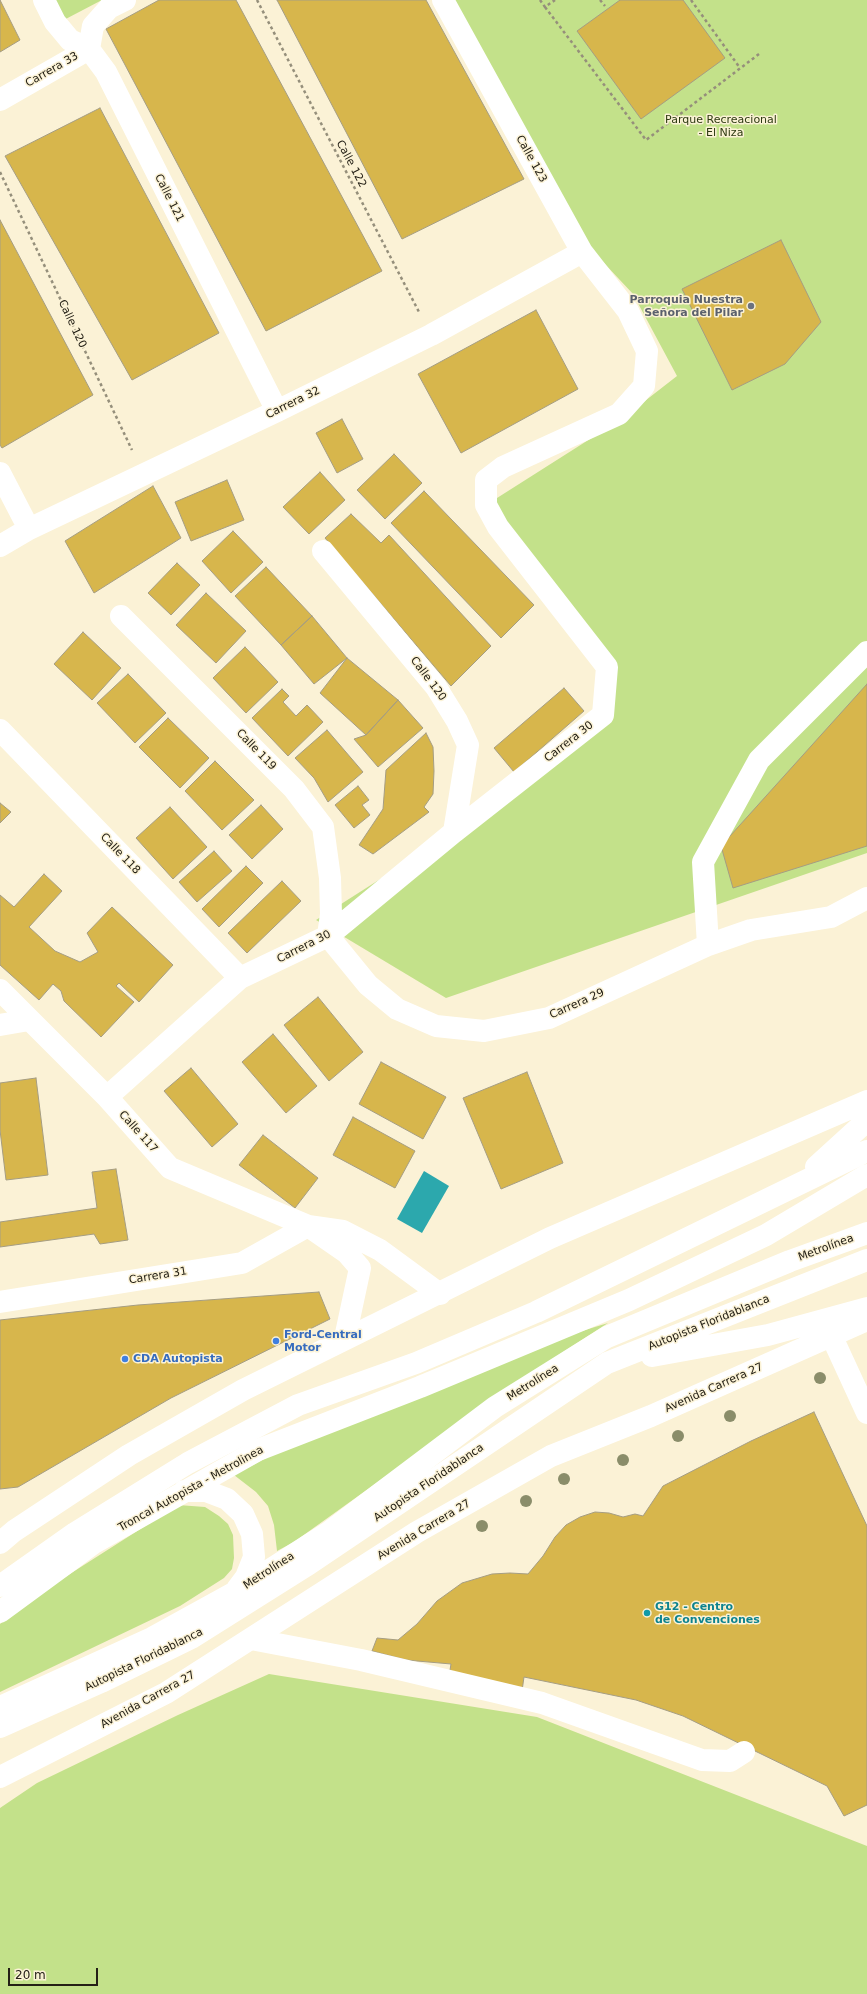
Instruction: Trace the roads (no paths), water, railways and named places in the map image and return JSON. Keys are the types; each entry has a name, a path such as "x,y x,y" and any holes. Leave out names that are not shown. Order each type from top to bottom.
{"main road":[{"name":"Calle 121","path":"44,0 55,22 70,40 89,49 106,72 277,412"},
{"name":"Carrera 33","path":"0,100 89,49 93,26 109,8 125,0"},
{"name":"Calle 123","path":"443,0 582,252 628,311"},
{"name":"Carrera 32","path":"0,546 29,529 277,412 432,335 582,252"},
{"name":"Carrera 30","path":"107,1097 240,978 328,936 454,832 603,714 607,667 498,527 486,505 486,480 503,467 619,414 644,386 647,351 628,311"},
{"path":"0,473 29,529"},
{"name":"Calle 120","path":"323,551 436,687 457,721 468,744 454,832"},
{"name":"Calle 119","path":"122,616 294,789 323,827 330,878 331,914 328,936"},
{"path":"708,945 703,862 759,760 867,652"},
{"name":"Calle 118","path":"0,730 240,978"},
{"name":"Carrera 29","path":"328,936 368,985 398,1009 436,1026 484,1031 550,1018 708,945 751,930 831,917 867,898"},
{"name":"Calle 117","path":"0,990 107,1097 170,1168 308,1226"},
{"path":"0,1025 29,1020"},
{"path":"0,1543 14,1531 129,1456 243,1390 345,1338 440,1294 550,1238 867,1101"},
{"path":"796,1185 853,1134 867,1118"},
{"path":"0,1586 75,1533 188,1463 298,1405 416,1363 536,1312 867,1151"},
{"name":"Troncal Autopista - Metrolinea","path":"0,1612 94,1543 258,1450 420,1387 643,1293 766,1235 867,1175"},
{"path":"308,1226 343,1231 380,1250 440,1294"},
{"path":"308,1226 347,1253 360,1268 345,1338"},
{"name":"Carrera 31","path":"0,1302 242,1263 308,1226"},
{"name":"Metrolínea","path":"232,1594 329,1532 495,1407 607,1337 790,1261 867,1233"},
{"name":"Autopista Floridablanca","path":"0,1727 101,1682 193,1637 309,1564 607,1363 867,1260"},
{"path":"607,1363 768,1335 867,1308"},
{"name":"Avenida Carrera 27","path":"0,1777 166,1693 417,1532 551,1456 651,1416 832,1337 867,1320"},
{"path":"832,1337 867,1413"},
{"path":"0,1707 152,1638 232,1594 246,1577 254,1557 252,1534 243,1514 227,1499 206,1491 184,1491"},
{"path":"251,1639 361,1660 542,1703 702,1760 730,1761 744,1752"}],"water":[{"path":"424,1171 449,1186 422,1233 397,1219"}],"place":[{"name":"Parroquia Nuestra Señora del Pilar","path":"751,306"},
{"name":"Ford-Central Motor","path":"276,1341"},
{"name":"CDA Autopista","path":"125,1359"},
{"name":"G12 - Centro de Convenciones","path":"647,1613"}],"park label":[{"name":"Parque Recreacional - El Niza","path":"721,126"}]}
